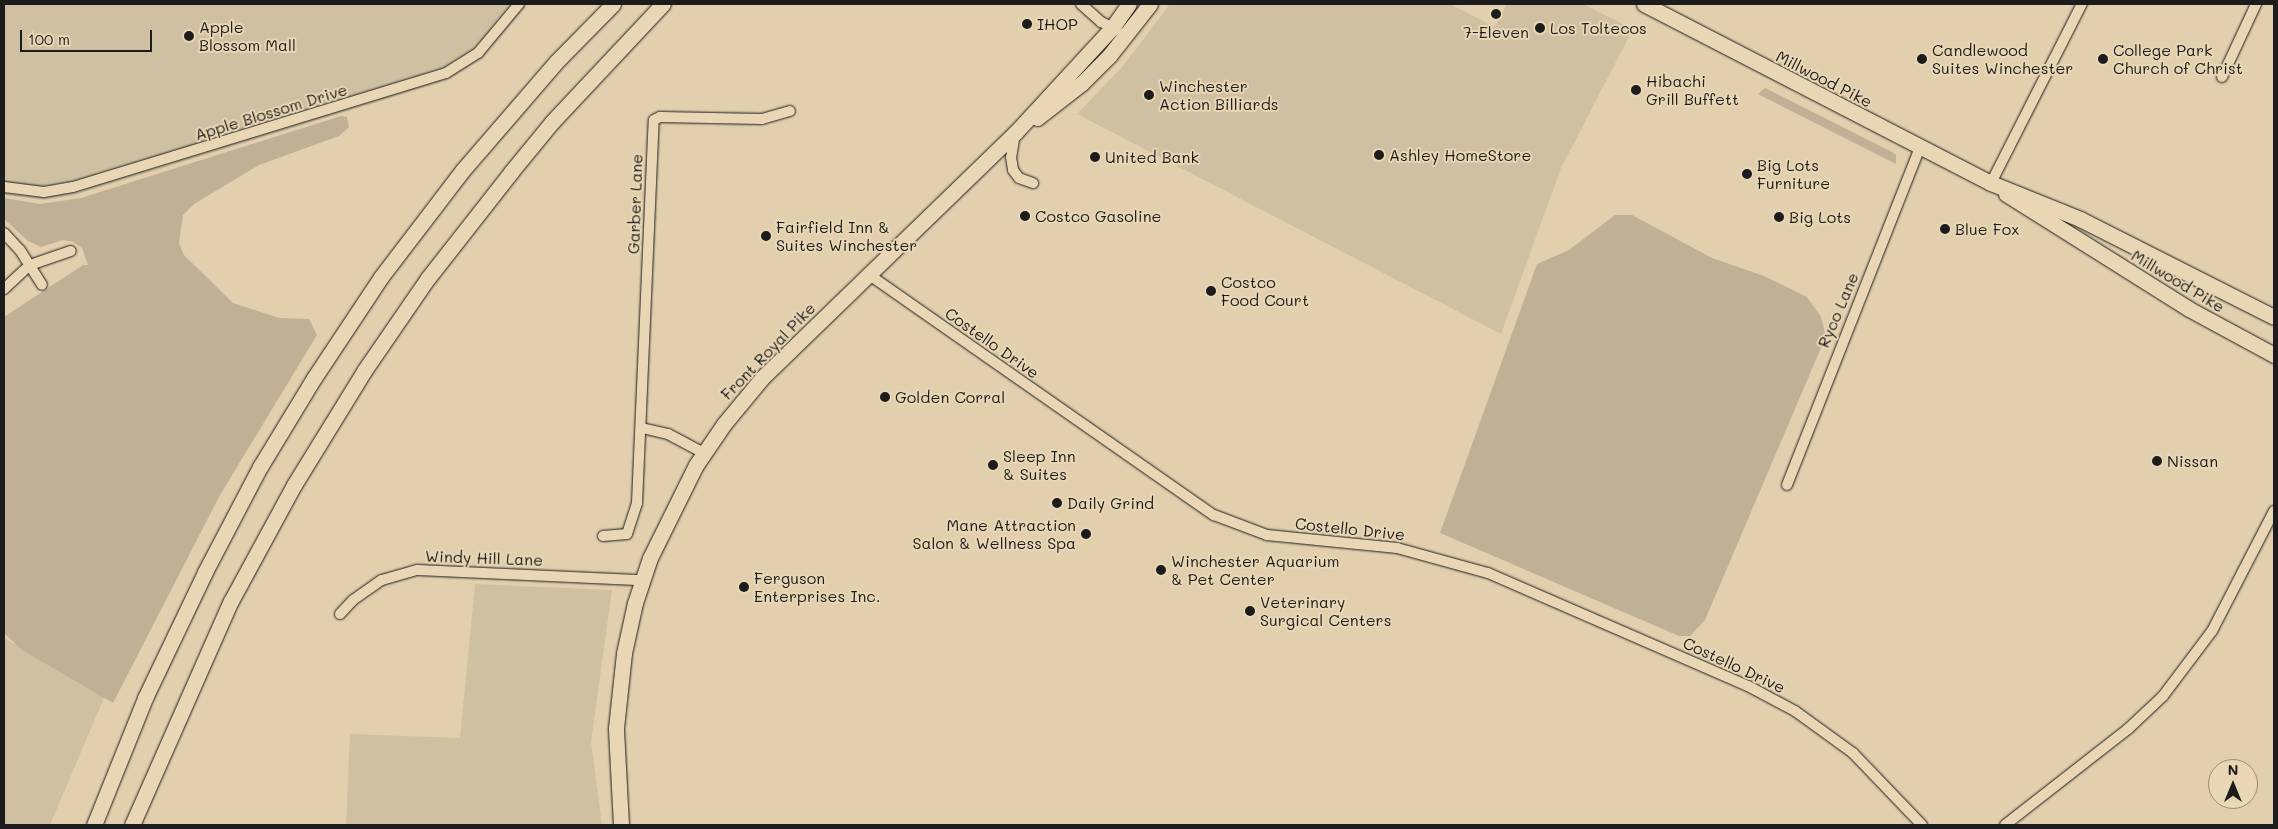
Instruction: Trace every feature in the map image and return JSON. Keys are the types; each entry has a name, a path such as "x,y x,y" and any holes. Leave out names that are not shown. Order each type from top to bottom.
{"highway":[{"path":"94,825 146,698 197,588 239,506 295,409 361,306 430,211 507,117 580,36 606,4"},
{"path":"580,36 613,4"},
{"path":"132,825 231,601 278,513 364,371 428,278 510,172 565,108 663,4"},
{"name":"Front Royal Pike","path":"621,825 616,762 617,712 624,653 642,580 667,519 704,453 762,378 1015,134 1112,28 1129,4"},
{"name":"Front Royal Pike","path":"1015,134 1082,82 1130,33 1150,4"},
{"name":"Millwood Pike","path":"1644,4 1920,148 1991,183 2080,219 2274,317"},
{"name":"Millwood Pike","path":"1991,183 2189,309 2274,355"}],"street":[{"name":"Apple Blossom Drive","path":"4,187 44,192 73,187 446,73 478,53 519,4"},
{"path":"1082,4 1112,28 1130,33"},
{"path":"1991,183 2082,4"},
{"path":"2222,77 2256,4"},
{"name":"Garber Lane","path":"603,536 622,536 630,530 637,503 642,428 654,120 660,117 762,119 790,111"},
{"path":"1015,134 1011,157 1013,170 1019,178 1033,183"},
{"name":"Ryco Lane","path":"1787,485 1836,353 1920,148"},
{"path":"4,233 30,265 42,285"},
{"path":"4,289 30,265 71,251"},
{"name":"Costello Drive","path":"868,274 1214,515 1268,535 1380,545 1441,557 1488,572 1748,686 1796,711 1853,753 1922,825"},
{"path":"642,428 668,434 704,453"},
{"path":"2005,825 2128,729 2163,696 2212,631 2274,511"},
{"name":"Windy Hill Lane","path":"340,614 368,588 394,575 414,571 642,580"}],"shaded area":[{"name":"Apple Blossom Mall","path":"4,4 528,4 483,58 448,80 75,195 44,200 4,195"},
{"path":"1170,4 1450,4 1495,27 1507,4 1583,4 1633,29 1561,168 1501,334 1077,114 1123,66"},
{"path":"1765,88 1892,152 1896,155 1896,164 1758,94"},
{"path":"341,116 347,117 349,127 339,136 259,165 194,204 183,215 179,243 184,255 233,303 279,318 309,319 317,335 220,495 113,703 22,650 4,633 4,317 83,265 88,265 82,248 73,242 63,240 41,247 28,241 4,219 4,198 40,204 81,198"},
{"path":"1615,215 1632,215 1712,258 1764,276 1807,297 1821,317 1826,336 1705,620 1690,636 1679,636 1440,533 1537,264 1569,250"},
{"path":"475,584 612,590 591,742 602,825 346,825 350,734 460,738"},
{"path":"4,638 106,693 50,825 4,825"}],"place":[{"name":"7-Eleven","path":"1496,14"},
{"name":"IHOP","path":"1027,24"},
{"name":"Los Toltecos","path":"1540,28"},
{"name":"Apple Blossom Mall","path":"189,36"},
{"name":"Candlewood Suites Winchester","path":"1922,59"},
{"name":"College Park Church of Christ","path":"2103,59"},
{"name":"Hibachi Grill Buffett","path":"1636,90"},
{"name":"Winchester Action Billiards","path":"1149,95"},
{"name":"Ashley HomeStore","path":"1379,155"},
{"name":"United Bank","path":"1095,157"},
{"name":"Big Lots Furniture","path":"1747,174"},
{"name":"Costco Gasoline","path":"1025,216"},
{"name":"Big Lots","path":"1779,217"},
{"name":"Blue Fox","path":"1945,229"},
{"name":"Fairfield Inn & Suites Winchester","path":"766,236"},
{"name":"Costco Food Court","path":"1211,291"},
{"name":"Golden Corral","path":"885,397"},
{"name":"Nissan","path":"2157,461"},
{"name":"Sleep Inn & Suites","path":"993,465"},
{"name":"Daily Grind","path":"1057,503"},
{"name":"Mane Attraction Salon & Wellness Spa","path":"1086,534"},
{"name":"Winchester Aquarium & Pet Center","path":"1161,570"},
{"name":"Ferguson Enterprises Inc.","path":"744,587"},
{"name":"Veterinary Surgical Centers","path":"1250,611"}]}
